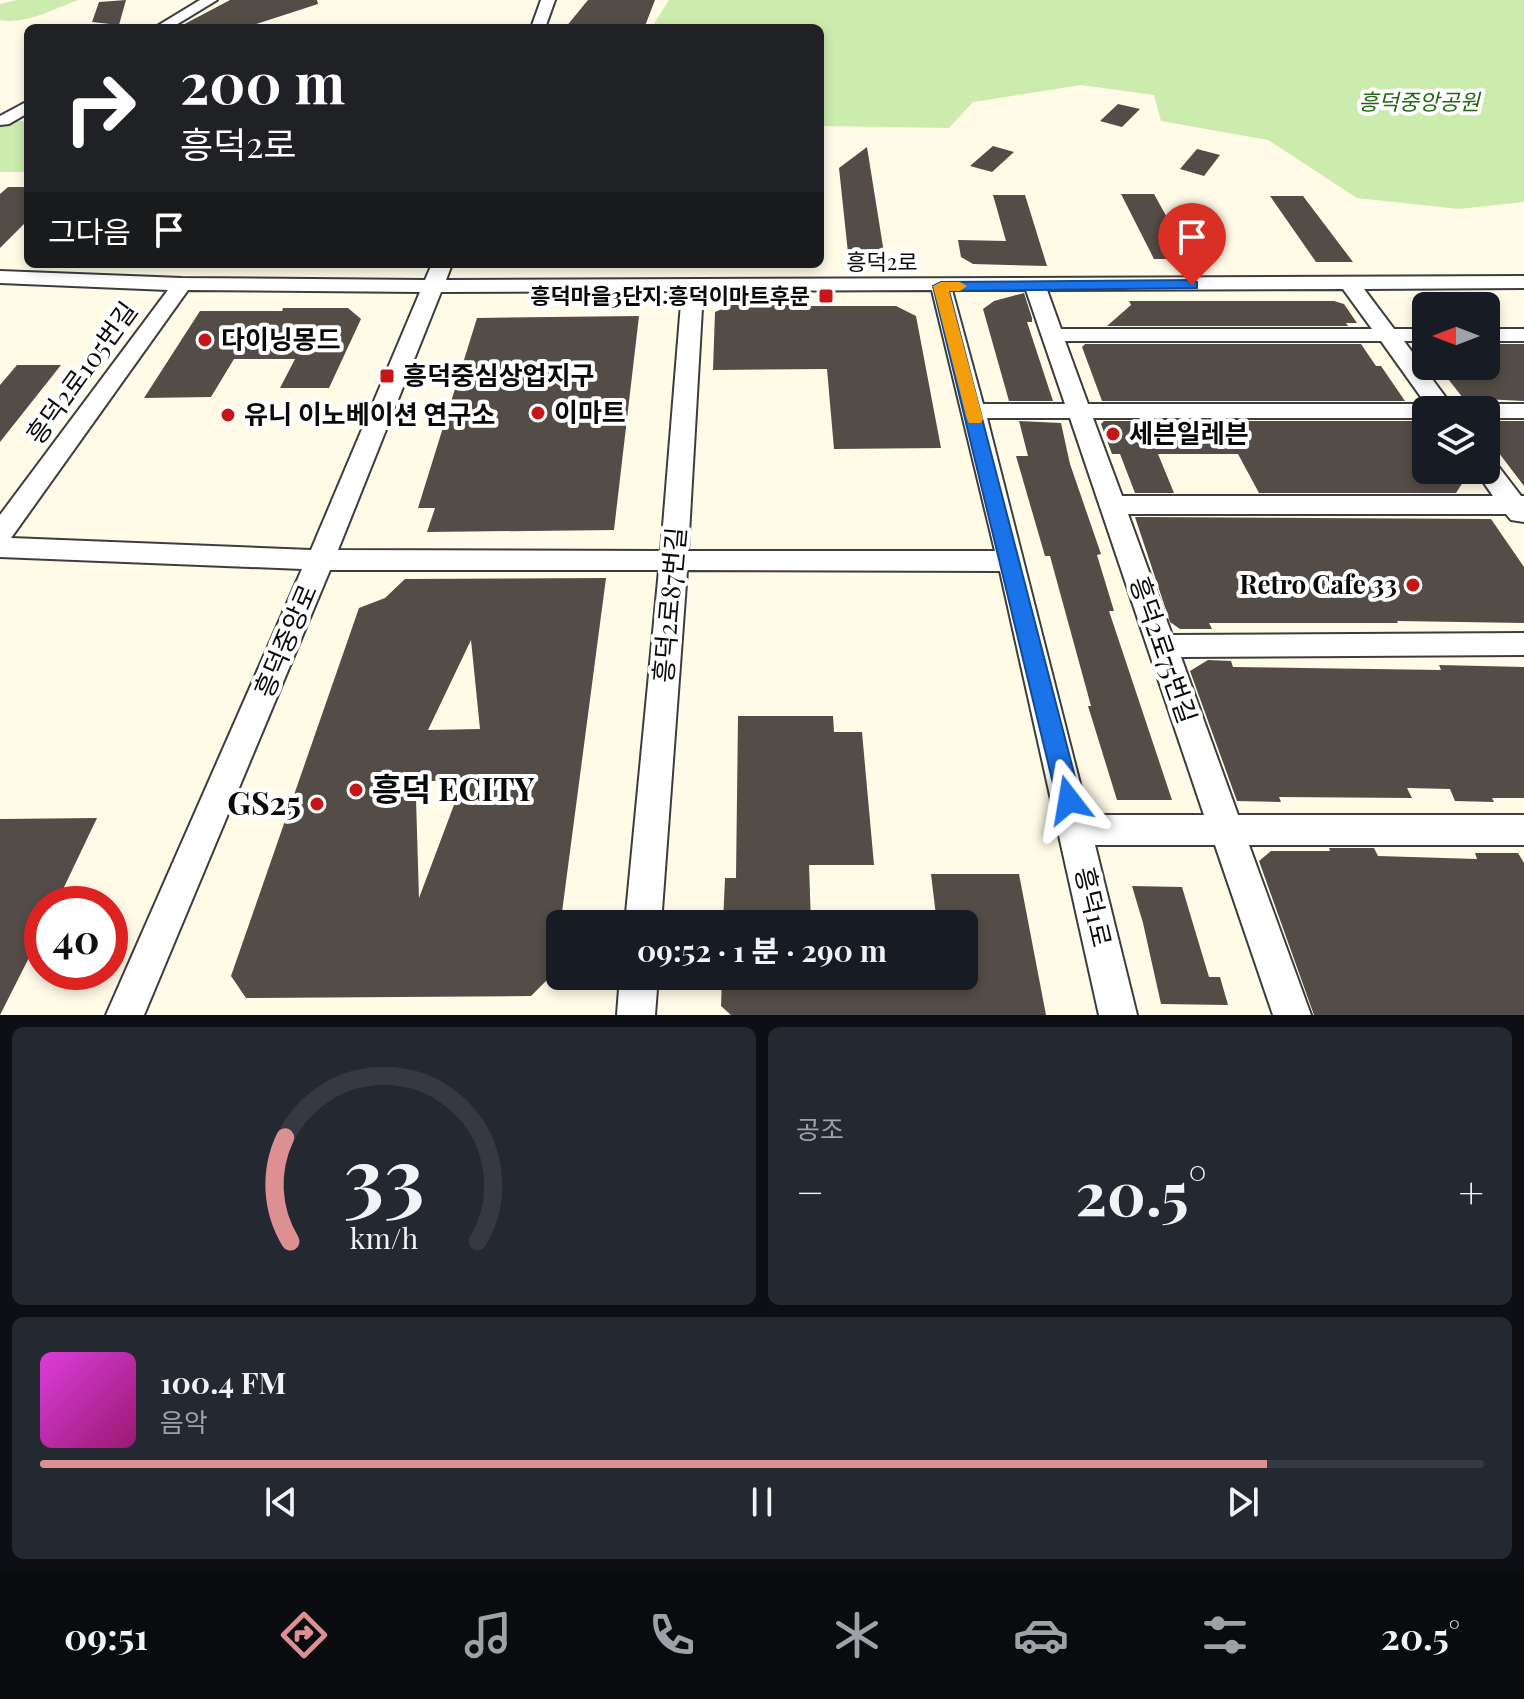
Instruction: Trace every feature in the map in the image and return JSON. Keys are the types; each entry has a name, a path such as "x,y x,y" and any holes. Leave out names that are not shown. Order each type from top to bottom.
{"street":[{"path":"168,24 210,0"},
{"path":"539,24 548,0"},
{"path":"3,121 24,108"},
{"name":"흥덕2로","path":"0,277 182,284 437,275 693,286 1524,282"},
{"name":"흥덕중앙로","path":"125,1015 320,560 437,275"},
{"path":"1349,283 1433,396"},
{"name":"흥덕2로105번길","path":"0,534 182,284"},
{"name":"흥덕2로87번길","path":"644,910 674,561 693,286"},
{"name":"흥덕1로","path":"941,286 1011,561 1118,1015"},
{"name":"흥덕2로75번길","path":"1035,286 1292,1015"},
{"path":"1052,335 1412,335"},
{"path":"1500,335 1524,335"},
{"path":"973,411 1412,411"},
{"path":"1500,411 1524,411"},
{"path":"1499,484 1520,510"},
{"path":"1112,505 1520,510"},
{"path":"0,547 320,560 1011,561"},
{"path":"1162,646 1524,644"},
{"path":"1076,830 1524,830"},
{"path":"636,1015 638,990"}],"green space":[{"path":"18,0 78,0 30,18 0,20 0,4"},
{"name":"흥덕중앙공원","path":"669,0 1524,0 1524,202 1459,209 1357,198 1268,140 1161,121 1154,95 1081,85 973,102 949,128 824,126 824,24 654,24"},
{"path":"0,121 24,121 24,172 0,172"}],"building":[{"path":"126,0 119,24 92,22 99,2"},
{"path":"230,0 317,0 318,4 256,24 185,24"},
{"path":"588,0 655,0 646,24 568,24"},
{"path":"1118,104 1140,109 1122,127 1100,121"},
{"path":"993,146 1014,152 992,172 970,166"},
{"path":"867,147 884,253 848,253 839,168"},
{"path":"1197,149 1220,155 1204,176 1180,169"},
{"path":"8,187 24,187 24,224 0,248 0,194"},
{"path":"1121,194 1154,194 1190,259 1154,259"},
{"path":"993,195 1025,195 1047,266 973,264 961,257 958,240 1006,241"},
{"path":"1270,196 1303,196 1353,262 1316,262"},
{"path":"1024,293 1032,318 1032,322 1027,322 1053,401 1009,401 983,309 994,301"},
{"path":"1129,301 1334,301 1344,304 1357,323 1346,323 1348,326 1107,326 1131,305"},
{"path":"807,302 807,306 896,306 916,316 941,448 834,449 827,369 713,370 715,312 736,303"},
{"path":"283,308 348,308 361,319 329,388 280,388 295,359 234,359 211,397 144,398 200,311 282,311"},
{"name":"이마트","path":"639,316 614,530 427,532 435,508 418,508 477,318"},
{"path":"1085,344 1361,344 1405,401 1102,401 1082,347"},
{"path":"1500,344 1524,344 1524,401 1500,400 1500,396 1461,396 1449,380 1500,380"},
{"path":"17,365 61,365 0,442 0,385"},
{"path":"1019,421 1061,423 1070,464 1101,554 1097,555 1114,611 1109,611 1172,800 1117,800 1088,706 1091,706 1050,556 1045,556 1016,456 1028,456"},
{"path":"1104,421 1412,421 1412,484 1462,484 1456,493 1259,493 1238,454 1158,454 1174,493 1135,493 1120,454 1112,454 1101,424"},
{"path":"1500,421 1524,421 1524,486 1500,454"},
{"path":"1135,517 1491,519 1524,567 1524,623 1209,623 1212,629 1180,629 1170,622"},
{"name":"흥덕 ECITY","path":"606,578 562,910 546,910 546,981 531,996 246,998 231,976 359,608 385,598 405,579","holes":["471,640 480,729 428,730","417,781 463,781 419,898"]},
{"path":"1208,660 1231,661 1233,667 1441,670 1439,665 1524,667 1524,798 1492,798 1494,802 1455,801 1450,789 1407,788 1412,798 1279,797 1281,802 1237,801 1190,671"},
{"path":"738,716 833,716 834,732 862,732 874,865 809,865 811,910 724,910 725,878 736,878"},
{"path":"97,818 65,886 24,886 24,968 0,1015 0,819"},
{"path":"1329,848 1374,848 1378,856 1477,859 1475,853 1518,853 1524,863 1524,1015 1314,1015 1259,861 1271,851 1330,851"},
{"path":"931,874 1019,874 1046,1015 731,1015 721,1006 722,990 978,990 978,910 935,910"},
{"path":"1132,886 1182,887 1209,977 1220,977 1228,1005 1161,1004"}],"slow traffic":[{"path":"960,286 941,286 975,419"}],"place":[{"name":"흥덕마을3단지.흥덕이마트후문","path":"826,296"},
{"name":"다이닝몽드","path":"205,340"},
{"name":"흥덕중심상업지구","path":"387,376"},
{"name":"이마트","path":"538,413"},
{"name":"유니 이노베이션 연구소","path":"228,415"},
{"name":"세븐일레븐","path":"1113,434"},
{"name":"Retro Cafe 33","path":"1413,585"},
{"name":"흥덕 ECITY","path":"356,790"},
{"name":"GS25","path":"317,804"}],"route":[{"path":"1069,800 941,286 1192,285"}]}
